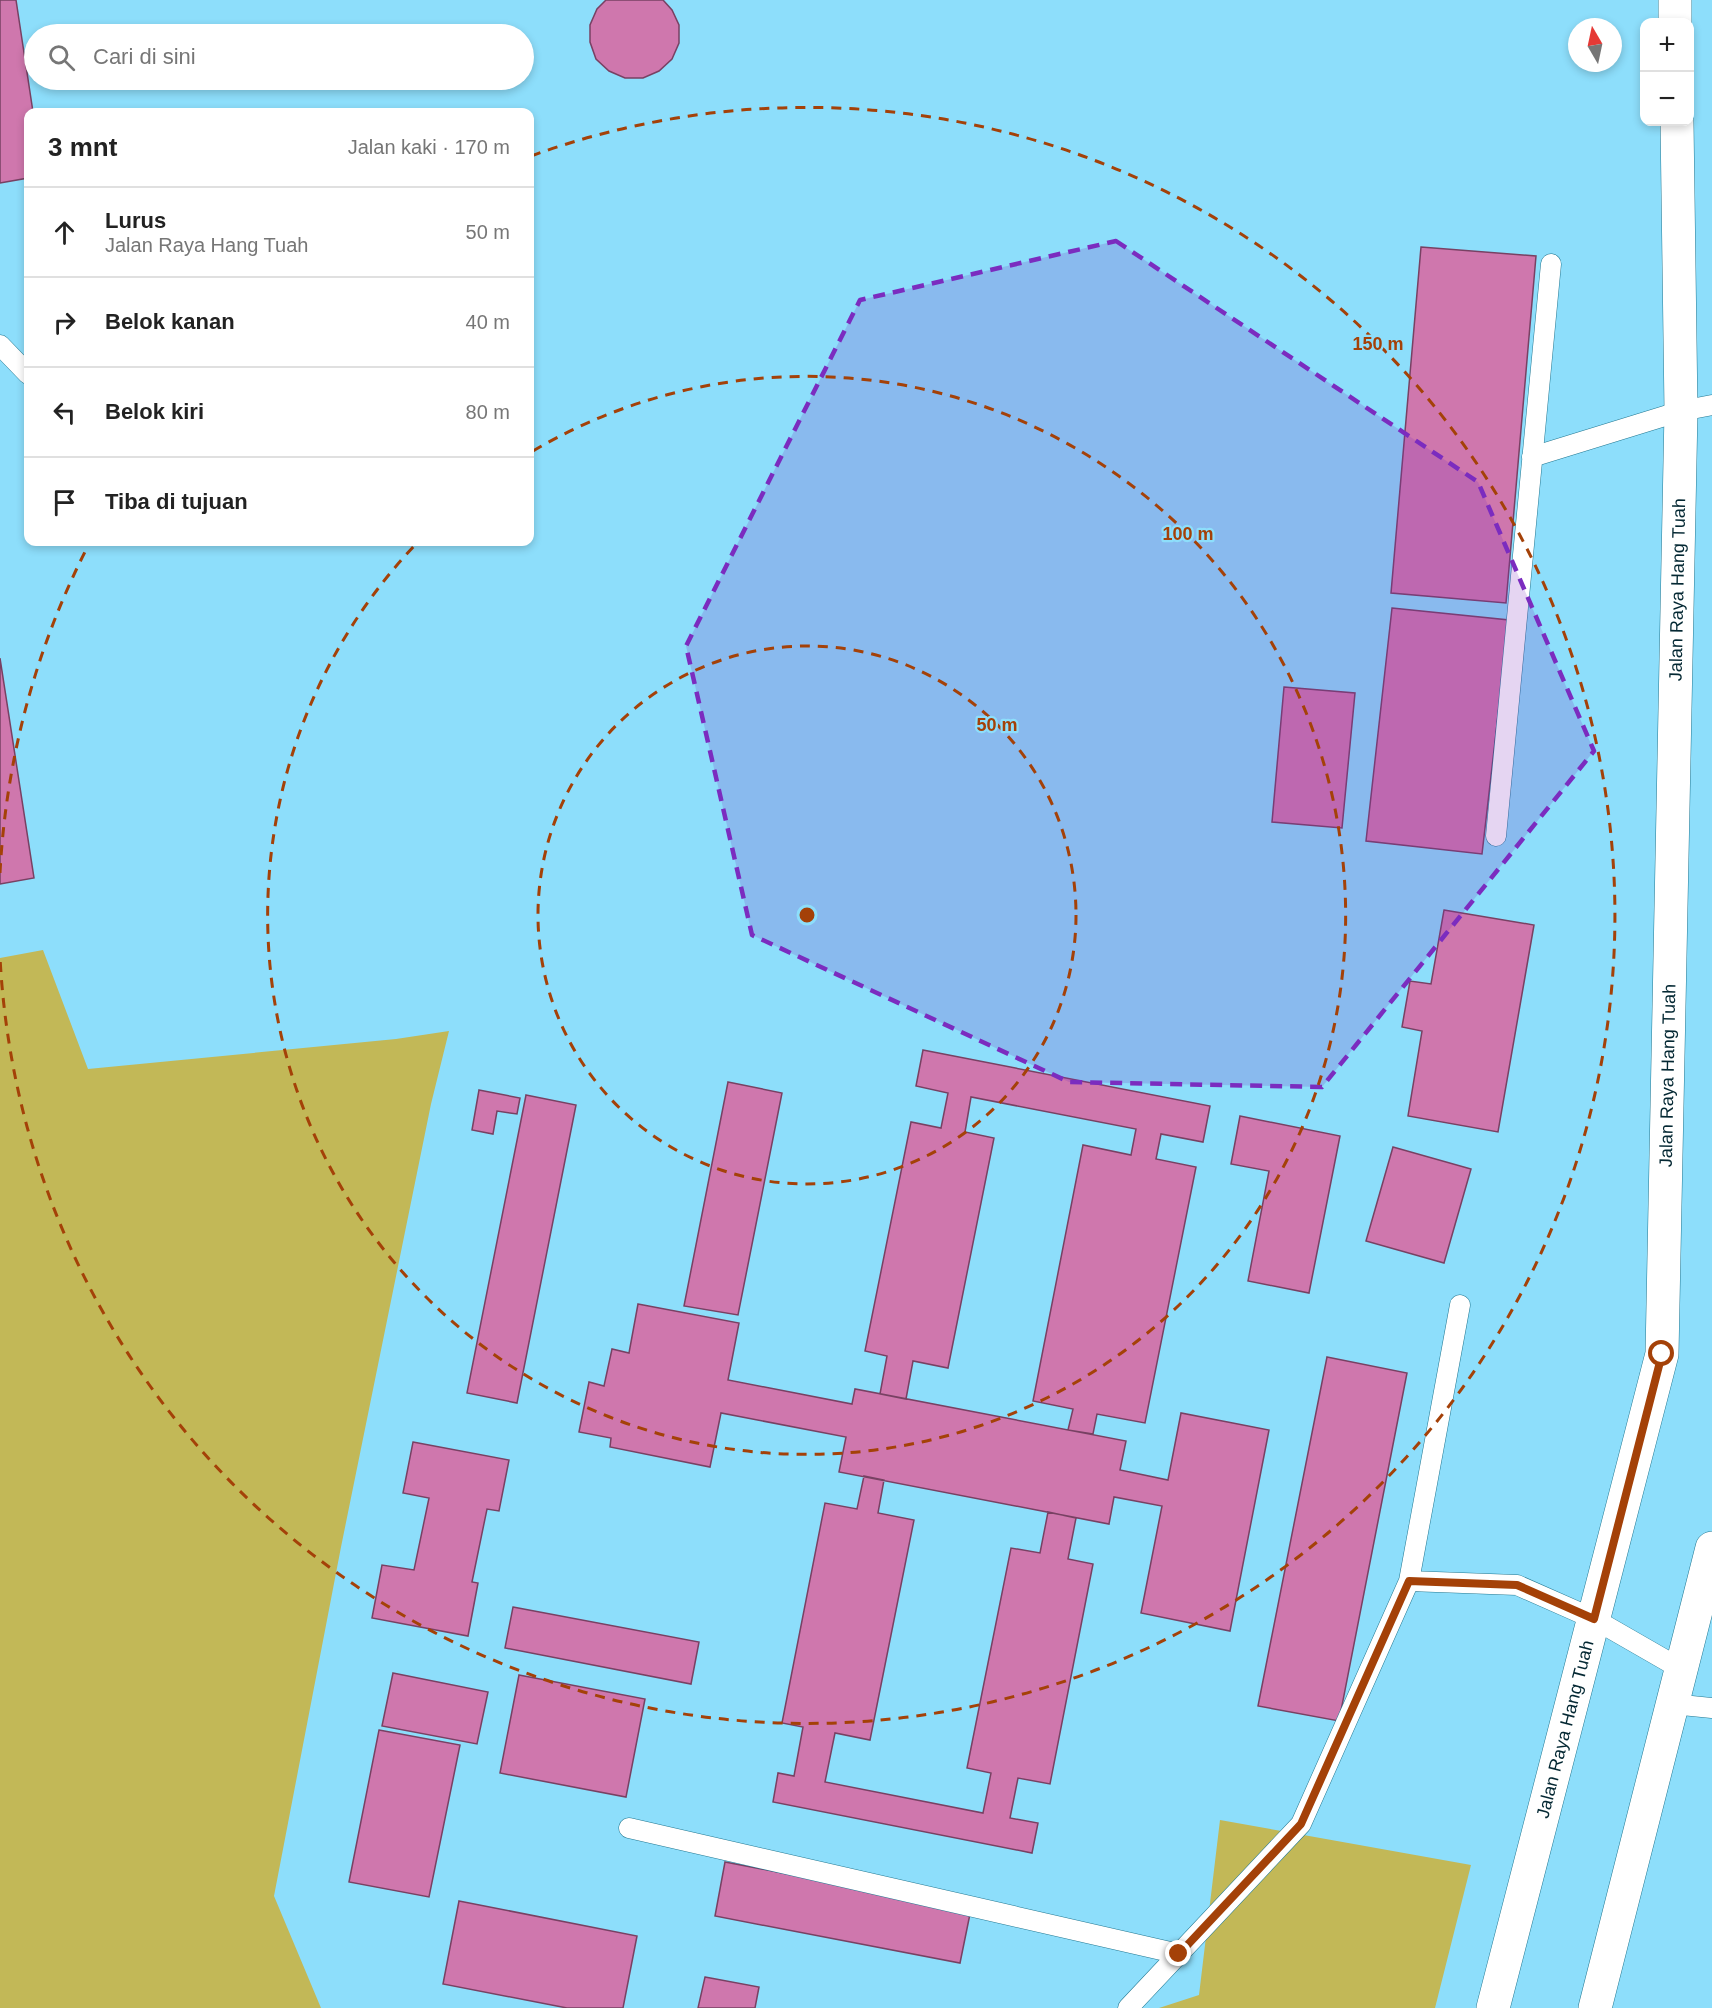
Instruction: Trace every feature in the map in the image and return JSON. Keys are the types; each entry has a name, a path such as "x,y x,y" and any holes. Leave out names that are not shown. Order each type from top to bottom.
{"street":[{"path":"1675,0 1675,18"},
{"name":"Jalan Raya Hang Tuah","path":"1493,2008 1662,1354 1696,408 1677,126"},
{"path":"1595,2008 1712,1548"}],"lane":[{"path":"1496,836 1551,264"},
{"path":"0,345 24,370"},
{"path":"1532,457 1696,408"},
{"path":"1128,2008 1301,1824 1409,1581 1460,1305"},
{"path":"1409,1581 1517,1585 1594,1619 1681,1669"},
{"path":"1672,1704 1712,1708"},
{"path":"629,1828 1179,1954"}],"highlighted area":[{"path":"1116,241 1478,482 1594,751 1322,1087 1069,1082 752,935 686,646 860,300"}],"shaded area":[{"path":"43,950 88,1069 396,1039 449,1031 431,1104 341,1547 274,1896 321,2008 0,2008 0,958"},
{"path":"1220,1820 1471,1865 1435,2008 1159,2008 1199,1995"}],"building":[{"path":"0,0 16,0 24,53 24,90 30,90 32,108 24,108 24,179 0,183"},
{"path":"606,0 663,0 672,10 679,25 679,43 672,59 659,71 643,78 625,78 609,71 596,59 590,42 590,25 597,9"},
{"path":"1421,247 1536,256 1506,603 1391,593"},
{"path":"1392,608 1509,620 1482,854 1366,841"},
{"path":"0,658 34,878 0,884"},
{"path":"1284,687 1355,693 1342,828 1272,822"},
{"path":"1444,910 1534,925 1498,1132 1408,1116 1422,1031 1402,1027 1410,981 1431,984"},
{"path":"923,1050 1210,1106 1203,1142 1161,1134 1156,1159 1196,1167 1145,1423 1097,1414 1093,1434 1068,1430 1073,1409 1033,1401 1083,1145 1131,1155 1136,1129 971,1097 965,1132 994,1138 948,1368 913,1361 906,1399 880,1394 887,1356 865,1351 911,1122 941,1128 948,1093 916,1086"},
{"path":"728,1082 782,1093 738,1315 684,1306"},
{"path":"479,1090 520,1098 517,1114 497,1111 493,1134 472,1130"},
{"path":"526,1095 576,1105 517,1403 467,1393"},
{"path":"1240,1116 1340,1136 1309,1293 1248,1281 1269,1171 1231,1164"},
{"path":"1393,1147 1471,1169 1444,1263 1366,1241"},
{"path":"638,1304 739,1323 728,1380 852,1404 855,1389 1126,1441 1120,1470 1168,1480 1181,1413 1269,1430 1230,1631 1141,1613 1162,1506 1114,1497 1109,1524 839,1472 846,1437 721,1413 710,1467 610,1447 611,1438 579,1432 589,1382 604,1386 612,1349 629,1353"},
{"path":"1327,1357 1407,1373 1339,1721 1258,1706"},
{"path":"413,1442 509,1460 499,1511 487,1509 472,1582 478,1583 468,1636 372,1618 382,1565 414,1570 429,1498 403,1493"},
{"path":"864,1476 884,1480 878,1513 914,1520 870,1740 835,1733 825,1782 983,1813 991,1773 967,1768 1011,1548 1040,1553 1048,1512 1076,1518 1068,1559 1093,1564 1050,1784 1018,1778 1010,1818 1038,1823 1032,1853 773,1802 778,1773 794,1776 803,1727 782,1723 825,1503 857,1509"},
{"path":"513,1607 699,1642 691,1684 505,1648"},
{"path":"393,1673 488,1692 477,1744 382,1726"},
{"path":"519,1675 645,1699 626,1797 500,1773"},
{"path":"379,1730 460,1745 429,1897 349,1882"},
{"path":"725,1862 971,1909 960,1963 715,1916"},
{"path":"459,1901 637,1936 623,2008 567,2008 443,1984"},
{"path":"705,1977 759,1987 755,2008 698,2008"}],"route":[{"path":"1179,1954 1301,1824 1409,1581 1517,1585 1594,1619 1662,1354"}]}
